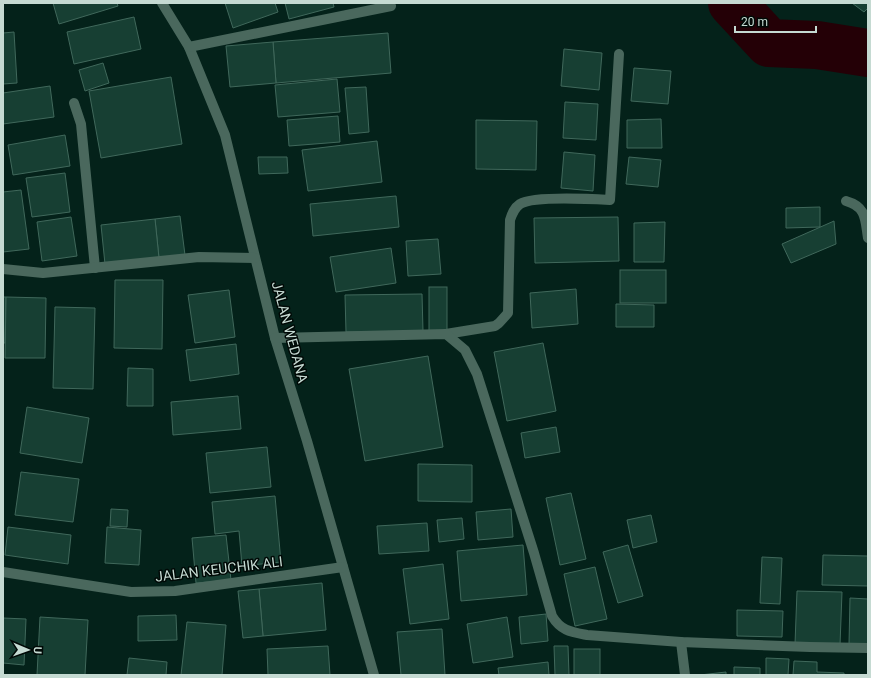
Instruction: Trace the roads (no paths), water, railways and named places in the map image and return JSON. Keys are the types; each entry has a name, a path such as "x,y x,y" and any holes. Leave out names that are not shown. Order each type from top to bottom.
{"street":[{"name":"JALAN WEDANA","path":"162,3 189,47 225,135 275,338 307,441 374,675"},
{"path":"189,47 391,6"},
{"path":"275,338 446,334 495,326 499,323 508,313 510,220 512,213 519,204 552,199 610,200 619,54"},
{"path":"74,103 81,124 95,268"},
{"path":"846,201 856,205 862,210 868,238"},
{"path":"3,268 43,273 199,257 255,258"},
{"path":"446,334 465,350 477,374 534,553 552,616 557,625 572,632 587,635 681,642 868,648"},
{"name":"JALAN KEUCHIK ALI","path":"3,572 139,592 175,591 343,567"},
{"path":"681,642 685,675"}],"waterway":[{"path":"732,3 769,43 817,45 868,53"}]}
